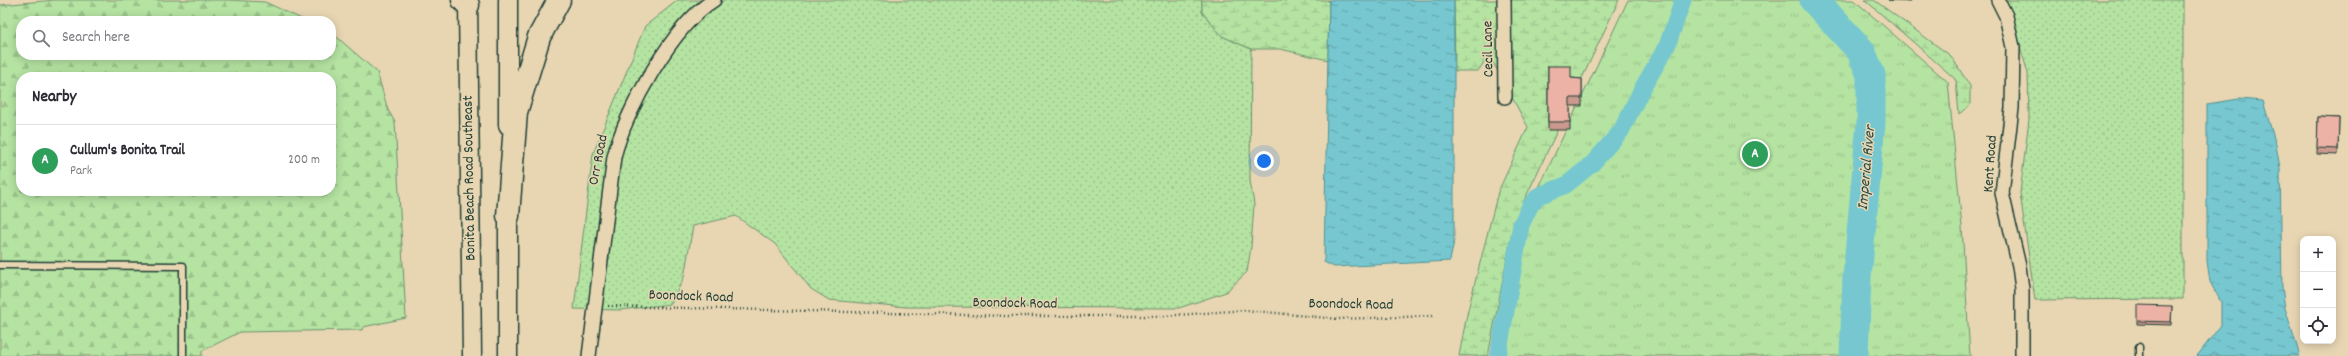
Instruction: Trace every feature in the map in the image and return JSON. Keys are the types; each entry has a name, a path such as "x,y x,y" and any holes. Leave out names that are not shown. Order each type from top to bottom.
{"highway":[{"path":"508,216 516,112 539,37 560,0"}],"street":[{"path":"508,0 508,356"},
{"name":"Orr Road","path":"589,356 614,157 625,120 645,84 678,34 689,21 714,0"},
{"name":"Cecil Lane","path":"1504,0 1505,97"},
{"name":"Kent Road","path":"1998,0 2006,16 2013,47 2012,108 2002,193 2019,266 2022,289 2022,356"},
{"name":"Bonita Beach Road Southeast","path":"466,2 472,356"}],"lane":[{"path":"0,265 183,266 183,356"},
{"path":"2139,347 2139,356"}],"path":[{"name":"Boondock Road","path":"596,306 1007,316 1164,316 1245,310 1338,319 1434,316"}],"green space":[{"path":"55,0 227,0 265,2 295,16 16,16 16,60 336,60 336,36 377,72 388,110 395,122 406,318 363,327 362,330 240,332 202,351 202,356 0,356 0,5"},
{"path":"678,0 1202,0 1202,12 1222,36 1251,49 1250,181 1254,204 1251,247 1247,272 1226,292 1179,308 906,307 829,300 811,289 775,244 736,216 693,226 684,277 671,304 620,310 574,309 593,154 645,26"},
{"path":"1202,0 1329,0 1328,60 1280,49 1251,49 1222,36 1202,12"},
{"path":"1454,0 1619,0 1514,222 1488,356 1459,356 1467,314 1498,192 1528,127 1489,55 1478,71 1455,71"},
{"path":"1628,0 1854,0 1948,82 1962,227 1970,356 1497,356 1521,225"},
{"path":"1865,0 1874,0 1951,56 1970,86 1970,105 1959,114 1956,81 1953,77"},
{"path":"2006,0 2183,0 2183,299 2035,300 2020,193 2029,119 2028,73"}],"water":[{"path":"1329,0 1454,0 1454,241 1450,261 1334,267 1324,262"},
{"path":"2239,99 2263,101 2276,145 2280,168 2282,287 2285,308 2300,356 2197,356 2221,325 2221,302 2210,282 2207,261 2207,104"}],"building":[{"path":"1548,66 1571,66 1571,78 1582,79 1582,98 1570,98 1570,122 1548,122"},
{"path":"2318,117 2339,118 2338,149 2317,148"},
{"path":"2137,305 2172,306 2171,322 2137,321"}],"waterway":[{"path":"1498,356 1521,225 1530,206 1538,196 1566,185 1592,164 1621,131 1642,89 1667,46 1683,0"},
{"name":"Imperial River","path":"1814,0 1861,51 1871,75 1871,123 1857,277 1854,356"}],"place":[{"name":"Cullum's Bonita Trail","path":"1755,154"}]}
